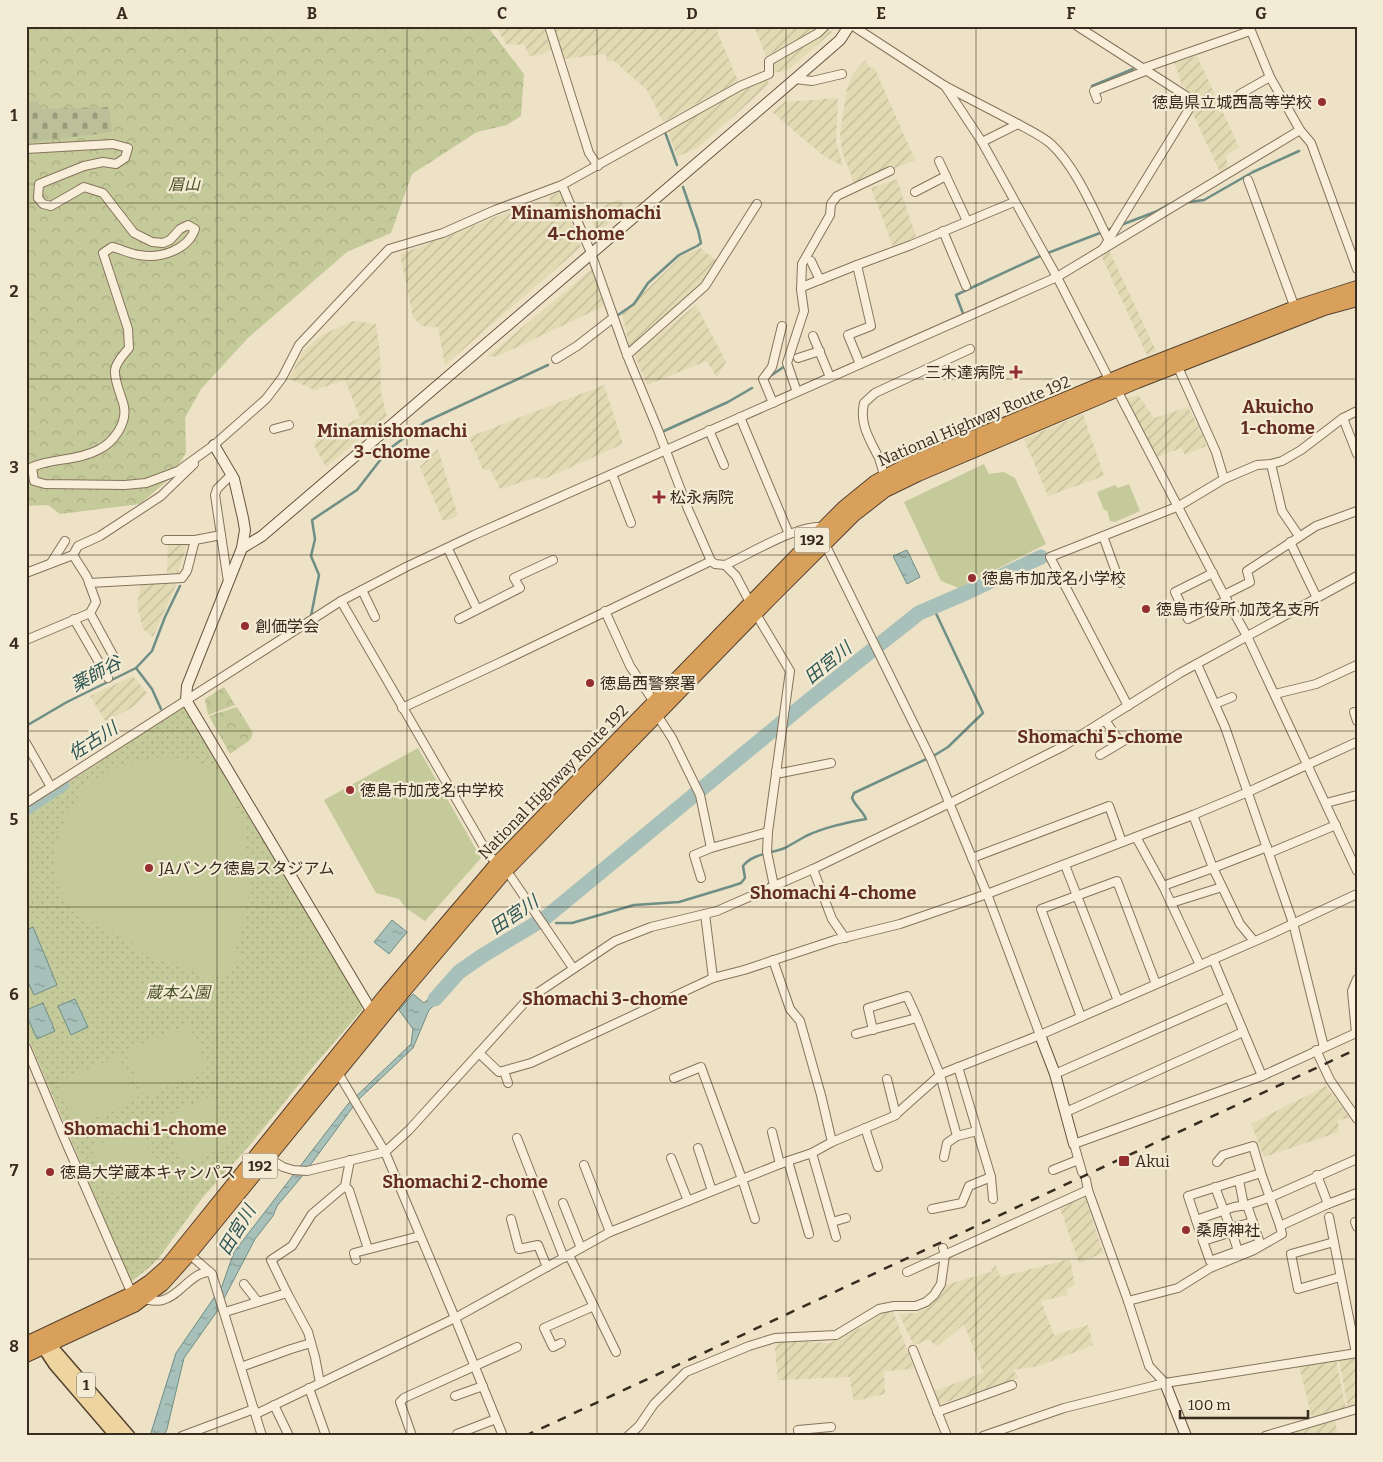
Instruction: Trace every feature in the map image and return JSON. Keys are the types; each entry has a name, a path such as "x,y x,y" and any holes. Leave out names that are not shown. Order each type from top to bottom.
{"highway":[{"name":"National Highway Route 192","path":"753,608 825,544 853,515 885,490 1113,386 1295,308 1357,288"},
{"name":"National Highway Route 192","path":"26,1355 45,1343 134,1305 150,1282 186,1250 401,985 502,867 753,608 825,527 859,495 884,477 943,450 1113,386 1177,365 1324,308 1357,299"},
{"name":"National Highway Route 192","path":"263,1155 337,1071 375,1017"},
{"name":"National Highway Route 192","path":"26,1344 45,1343"}],"main road":[{"name":"1","path":"45,1343 55,1365 116,1436"},
{"name":"1","path":"45,1343 129,1436"}],"street":[{"path":"549,26 589,153 598,166"},
{"path":"26,148 113,144 128,148 125,158 116,164 103,162 84,166 39,184 38,198 43,204 51,206 84,187 103,193 134,233 152,242 163,243 170,240 180,229 188,225 195,229 192,238 184,245 161,256 139,256 112,247 103,253 128,329 129,348 120,359 115,370 125,409 121,426 111,442 99,450 80,456 41,463 32,467 34,481 45,484 110,486 146,483 178,471 214,446 266,399 282,378 299,344 389,249 443,233 495,210 562,186 740,86 769,74 769,61 818,33 825,26"},
{"path":"242,548 262,536 795,79 840,40 849,26"},
{"path":"853,26 945,86 1050,143 1062,157 1080,185 1105,234 1103,249"},
{"path":"1081,28 1194,101 1116,227 1105,234"},
{"path":"1096,99 1094,91 1250,29 1270,77 1300,130 1311,143 1357,269"},
{"path":"795,79 812,80 842,74"},
{"path":"1239,102 1240,94 1270,77"},
{"path":"945,86 982,142 1057,277 1225,598 1247,636 1356,866"},
{"path":"982,142 1018,124"},
{"path":"26,803 341,601 406,567 474,536 1057,277 1300,130"},
{"path":"939,161 967,221"},
{"path":"797,392 788,363 804,311 802,264 830,216 831,204 837,196 890,171"},
{"path":"915,192 946,176"},
{"path":"1248,180 1295,308"},
{"path":"562,186 591,253 627,355 710,561 715,564 725,565 789,534 814,526 825,527"},
{"path":"802,287 1014,202"},
{"path":"627,355 705,286 757,204"},
{"path":"943,231 966,286"},
{"path":"811,261 820,280"},
{"path":"857,265 871,326 848,335 860,364"},
{"path":"556,359 577,346 613,318"},
{"path":"773,403 763,379 772,367 782,326"},
{"path":"813,336 830,377"},
{"path":"884,477 879,459 868,439 862,420 864,403 875,393 970,349"},
{"path":"798,358 820,351"},
{"path":"1177,365 1216,452 1224,479"},
{"path":"1128,706 1050,557 1178,506 1224,479 1257,466 1282,461 1343,418 1357,411"},
{"path":"740,417 789,534"},
{"path":"1343,418 1357,454"},
{"path":"274,429 289,425"},
{"path":"709,430 724,465"},
{"path":"214,446 232,474 243,518 244,530 242,548 186,686 186,700 375,1017"},
{"path":"26,573 73,555 78,546 100,536 161,496 204,452"},
{"path":"1271,464 1282,511 1298,536"},
{"path":"228,582 215,495 217,489 232,474"},
{"path":"612,474 631,523"},
{"path":"1213,573 1175,592 1188,619 1250,582 1247,571 1298,536 1316,526 1357,511"},
{"path":"166,540 195,540 221,535"},
{"path":"1103,536 1120,583"},
{"path":"89,582 182,578 187,571 195,540"},
{"path":"51,563 65,541"},
{"path":"1290,542 1317,598"},
{"path":"825,544 930,757 950,803 987,894 1054,1074 1082,1172"},
{"path":"448,549 477,609"},
{"path":"26,640 90,613 96,602 89,582 73,555"},
{"path":"459,619 520,588 514,578 553,560"},
{"path":"402,708 710,561"},
{"path":"725,565 736,576 790,671 768,832 768,853 774,886"},
{"path":"263,1155 283,1167 307,1171 385,1152 409,1130 527,1000 615,941 651,927 717,911 814,869 950,803 1062,747 1197,664 1357,576"},
{"path":"362,590 375,617"},
{"path":"341,601 488,854 511,876 573,968"},
{"path":"605,611 630,666 672,738 698,793 711,848"},
{"path":"90,613 115,659"},
{"path":"74,619 108,678"},
{"path":"1197,664 1225,727 1293,923 1320,1049 1330,1080 1357,1120"},
{"path":"1275,694 1316,684 1357,665"},
{"path":"1215,704 1232,697"},
{"path":"1354,712 1357,721"},
{"path":"1105,720 1120,742"},
{"path":"1100,755 1137,733"},
{"path":"479,1053 500,1072 531,1063 713,978 845,938 900,924 987,894 1193,815 1357,742"},
{"path":"26,743 51,787"},
{"path":"776,771 781,773 831,763"},
{"path":"1326,804 1357,795"},
{"path":"972,858 1109,806 1122,842"},
{"path":"1193,815 1222,887 1240,924 1254,941"},
{"path":"1163,886 1336,825"},
{"path":"701,878 694,855 711,848 768,832"},
{"path":"1136,838 1163,886 1200,965"},
{"path":"1065,865 1118,1001"},
{"path":"814,869 832,919 845,938"},
{"path":"1081,1017 1041,909 1116,881 1156,984"},
{"path":"1171,903 1222,887"},
{"path":"182,1436 274,1405 455,1318 610,1232 812,1152 896,1115 940,1075 1040,1035 1357,894"},
{"path":"705,914 713,978"},
{"path":"1213,959 1262,1076"},
{"path":"773,960 790,1008 800,1021 832,1142"},
{"path":"1074,1144 1262,1076 1356,1033 1354,991 1357,979"},
{"path":"873,1030 868,1008 907,996 940,1075 956,1136"},
{"path":"1054,1074 1229,997"},
{"path":"856,1034 917,1018"},
{"path":"1066,1112 1243,1032"},
{"path":"26,1047 68,1147 138,1297 161,1301 181,1291 196,1276 210,1272"},
{"path":"674,1078 701,1067 755,1219"},
{"path":"958,1067 991,1177 993,1199"},
{"path":"504,1070 508,1083"},
{"path":"337,1071 385,1152 503,1436"},
{"path":"887,1079 896,1115"},
{"path":"865,1128 878,1167"},
{"path":"944,1158 947,1142 956,1136 977,1130"},
{"path":"772,1132 780,1164"},
{"path":"517,1138 567,1256 616,1352"},
{"path":"1128,1301 1178,1288 1210,1268 1254,1250 1282,1234 1253,1146 1224,1154 1217,1162"},
{"path":"698,1148 712,1191"},
{"path":"812,1152 836,1237"},
{"path":"672,1158 688,1201"},
{"path":"1196,1220 1271,1197 1357,1159"},
{"path":"320,1383 308,1332 271,1260 292,1246 312,1214 345,1186 350,1160"},
{"path":"1053,1170 1078,1160"},
{"path":"788,1161 809,1234"},
{"path":"584,1165 610,1232"},
{"path":"1238,1180 1260,1244 1210,1261 1188,1196 1215,1188 1238,1180 1261,1173"},
{"path":"1316,1176 1328,1204"},
{"path":"932,1209 962,1203 970,1186 991,1177"},
{"path":"1086,1180 1128,1301 1148,1366 1165,1383 1186,1436"},
{"path":"345,1186 349,1190 368,1249"},
{"path":"1215,1188 1238,1251"},
{"path":"907,1272 944,1251 1088,1190"},
{"path":"1280,1226 1357,1193"},
{"path":"563,1202 581,1248"},
{"path":"983,1436 1064,1408 1165,1383 1356,1353 1330,1217"},
{"path":"832,1222 846,1218"},
{"path":"511,1219 519,1249 538,1245 547,1267"},
{"path":"1203,1241 1253,1222"},
{"path":"1357,1222 1355,1222 1357,1227"},
{"path":"356,1260 354,1253 420,1236"},
{"path":"1334,1242 1291,1254 1298,1289 1340,1277"},
{"path":"186,1250 212,1274 262,1436"},
{"path":"628,1436 639,1426 654,1404 686,1372 766,1340 836,1335 879,1309 894,1306 916,1306 926,1302 934,1295 941,1284 944,1251"},
{"path":"244,1284 258,1302"},
{"path":"224,1309 258,1302 287,1293"},
{"path":"561,1343 552,1347 544,1328 594,1306"},
{"path":"242,1367 291,1349 311,1344"},
{"path":"412,1436 400,1402 404,1398 517,1347"},
{"path":"914,1350 947,1436"},
{"path":"937,1412 1012,1385"},
{"path":"455,1396 483,1386"},
{"path":"309,1388 326,1436"},
{"path":"274,1405 289,1436"},
{"path":"1265,1436 1357,1409"},
{"path":"457,1434 496,1419"},
{"path":"799,1436 798,1430 831,1427"}],"shaded area":[{"path":"496,26 543,26 551,49 543,54 529,56 525,45 506,44"},
{"path":"553,26 715,26 738,81 663,122 647,90 613,60 607,62 606,54 562,59"},
{"path":"754,26 815,26 811,32 766,56"},
{"path":"827,27 832,32 788,70 773,73 775,59"},
{"path":"1197,56 1239,147 1225,156 1229,169 1221,174 1193,114 1198,100 1182,85 1174,62"},
{"path":"865,60 870,68 874,67 915,160 853,186 851,174 842,152 840,133 847,89 853,74"},
{"path":"767,79 769,84 697,148 677,157 668,131 712,105"},
{"path":"838,98 836,141 843,166 825,157 772,112 785,102"},
{"path":"897,179 916,237 893,246 871,188"},
{"path":"560,192 581,247 445,365 438,327 422,326 413,317 400,254 530,203 533,211 551,205 549,196"},
{"path":"620,199 625,210 597,233 589,212"},
{"path":"700,248 716,260 700,285 630,349 622,313 682,256"},
{"path":"1109,250 1156,351 1147,355 1101,255"},
{"path":"592,269 604,306 498,356 487,357"},
{"path":"696,305 726,362 717,377 706,361 647,385 634,354"},
{"path":"353,321 376,324 380,353 381,393 387,416 326,467 314,445 319,435 360,418 345,380 315,390 289,379 303,351 322,335"},
{"path":"604,385 623,444 544,479 537,477 500,489 490,469 483,470 469,437"},
{"path":"1138,395 1154,418 1188,407 1203,435 1206,446 1185,455 1181,448 1157,457 1125,399"},
{"path":"1083,414 1104,476 1048,496 1024,439"},
{"path":"438,449 458,516 443,521 420,467"},
{"path":"168,544 187,544 178,573 167,573"},
{"path":"141,583 177,583 153,637 143,629 137,605"},
{"path":"133,676 147,693 136,705 106,722 90,696"},
{"path":"1326,1086 1350,1118 1338,1120 1339,1132 1264,1157 1251,1124"},
{"path":"1085,1197 1103,1253 1079,1263 1060,1208"},
{"path":"1070,1259 1075,1285 1067,1289 1067,1295 1041,1301 1054,1335 1088,1325 1093,1345 1039,1366 1013,1370 1019,1378 940,1404 934,1391 983,1373 964,1324 937,1347 928,1339 914,1346 899,1314 917,1313 934,1302 945,1285 991,1272 995,1265 1000,1277"},
{"path":"893,1311 914,1369 884,1371 885,1394 854,1401 849,1377 778,1380 775,1348 778,1341 830,1343 864,1326 883,1312"},
{"path":"1357,1357 1357,1405 1348,1408 1339,1360"},
{"path":"1336,1360 1346,1409 1312,1418 1299,1366"},
{"path":"1335,1421 1338,1436 1281,1436"}],"green space":[{"name":"眉山","path":"26,26 487,26 524,74 521,116 507,125 477,132 412,174 391,233 347,252 248,338 201,389 185,418 186,453 169,479 140,504 60,514 48,505 26,506"},
{"path":"38,101 41,109 109,107 112,132 26,143 26,102"},
{"path":"984,464 989,474 1004,472 1015,478 1046,544 959,588 941,581 904,502"},
{"path":"1129,484 1140,511 1115,522 1110,521 1107,510 1104,510 1097,492 1115,485 1118,488"},
{"path":"224,687 235,705 208,715 205,699"},
{"name":"蔵本公園","path":"183,707 361,1003 362,1010 250,1145 203,1197 161,1255 150,1267 131,1282 26,1033 26,810"},
{"path":"237,707 253,733 250,740 230,754 209,716"},
{"path":"418,748 481,858 425,921 406,908 399,899 376,893 324,800"},
{"name":"JAバンク徳島スタジアム","path":"166,757 200,763 224,780 237,800 233,803 243,822 245,831 246,846 241,875 252,878 239,945 236,947 244,961 207,983 198,970 196,971 130,949 133,941 86,919 73,908 62,893 57,877 55,859 63,823 83,792 103,774 120,766 147,759"},
{"path":"189,1024 208,1070 144,1097 125,1051"},
{"path":"119,1056 138,1099 76,1126 57,1082"},
{"path":"209,1097 213,1099 231,1140 228,1146 187,1163 182,1161 164,1120 165,1117"},
{"path":"136,1128 140,1130 158,1170 157,1175 114,1193 109,1192 92,1151 93,1147"}],"water":[{"path":"907,550 920,577 907,584 893,556"},
{"path":"392,920 407,932 389,954 374,942"},
{"path":"33,927 57,985 34,995 26,978 26,930"},
{"path":"447,981 453,987 429,1010 413,1048 358,1100 303,1175 277,1206 273,1216 255,1239 218,1310 184,1358 164,1436 150,1436 176,1353 222,1286 234,1252 348,1104 411,1044 413,1029 399,1010 413,994 424,1003"},
{"path":"75,999 88,1027 71,1035 58,1006"},
{"path":"43,1003 55,1031 37,1039 26,1010"}],"waterway":[{"path":"1092,86 1133,69"},
{"path":"665,132 677,165"},
{"path":"1189,202 1204,200 1253,172 1299,151"},
{"path":"618,315 634,304 648,283 679,255 701,243 683,187"},
{"path":"1121,225 1168,205"},
{"path":"964,316 956,295 1040,256 1113,228"},
{"path":"311,616 319,575 311,556 315,539 312,520 357,490 388,450 425,422 548,365"},
{"path":"769,377 785,366"},
{"path":"664,431 728,402 752,388"},
{"name":"田宮川","path":"435,999 459,972 545,918 808,701 919,613 1041,557"},
{"path":"136,668 152,651 165,617 180,586"},
{"path":"556,923 572,923 634,905 679,902 741,883 745,878 743,866 752,859 762,854 785,848 820,830 866,819 852,798 854,793 948,747 983,713 933,607"},
{"name":"薬師谷","path":"26,726 67,702 136,668 152,689 161,709"},
{"name":"佐古川","path":"26,808 62,784"},
{"name":"田宮川","path":"545,918 549,920"}],"railway":[{"path":"525,1436 1357,1049"}],"place":[{"name":"徳島県立城西高等学校","path":"1322,102"},
{"name":"三木達病院","path":"1016,372"},
{"name":"松永病院","path":"659,497"},
{"name":"徳島市加茂名小学校","path":"972,578"},
{"name":"徳島市役所 加茂名支所","path":"1146,609"},
{"name":"創価学会","path":"245,626"},
{"name":"徳島西警察署","path":"590,683"},
{"name":"徳島市加茂名中学校","path":"350,790"},
{"name":"JAバンク徳島スタジアム","path":"149,868"},
{"name":"Akui","path":"1124,1161"},
{"name":"徳島大学蔵本キャンパス","path":"50,1172"},
{"name":"桑原神社","path":"1186,1230"}],"district":[{"name":"Minamishomachi 4-chome","path":"586,223"},
{"name":"Akuicho 1-chome","path":"1278,417"},
{"name":"Minamishomachi 3-chome","path":"392,441"},
{"name":"Shomachi 5-chome","path":"1100,737"},
{"name":"Shomachi 4-chome","path":"833,893"},
{"name":"Shomachi 3-chome","path":"605,999"},
{"name":"Shomachi 1-chome","path":"145,1129"},
{"name":"Shomachi 2-chome","path":"465,1182"}]}
